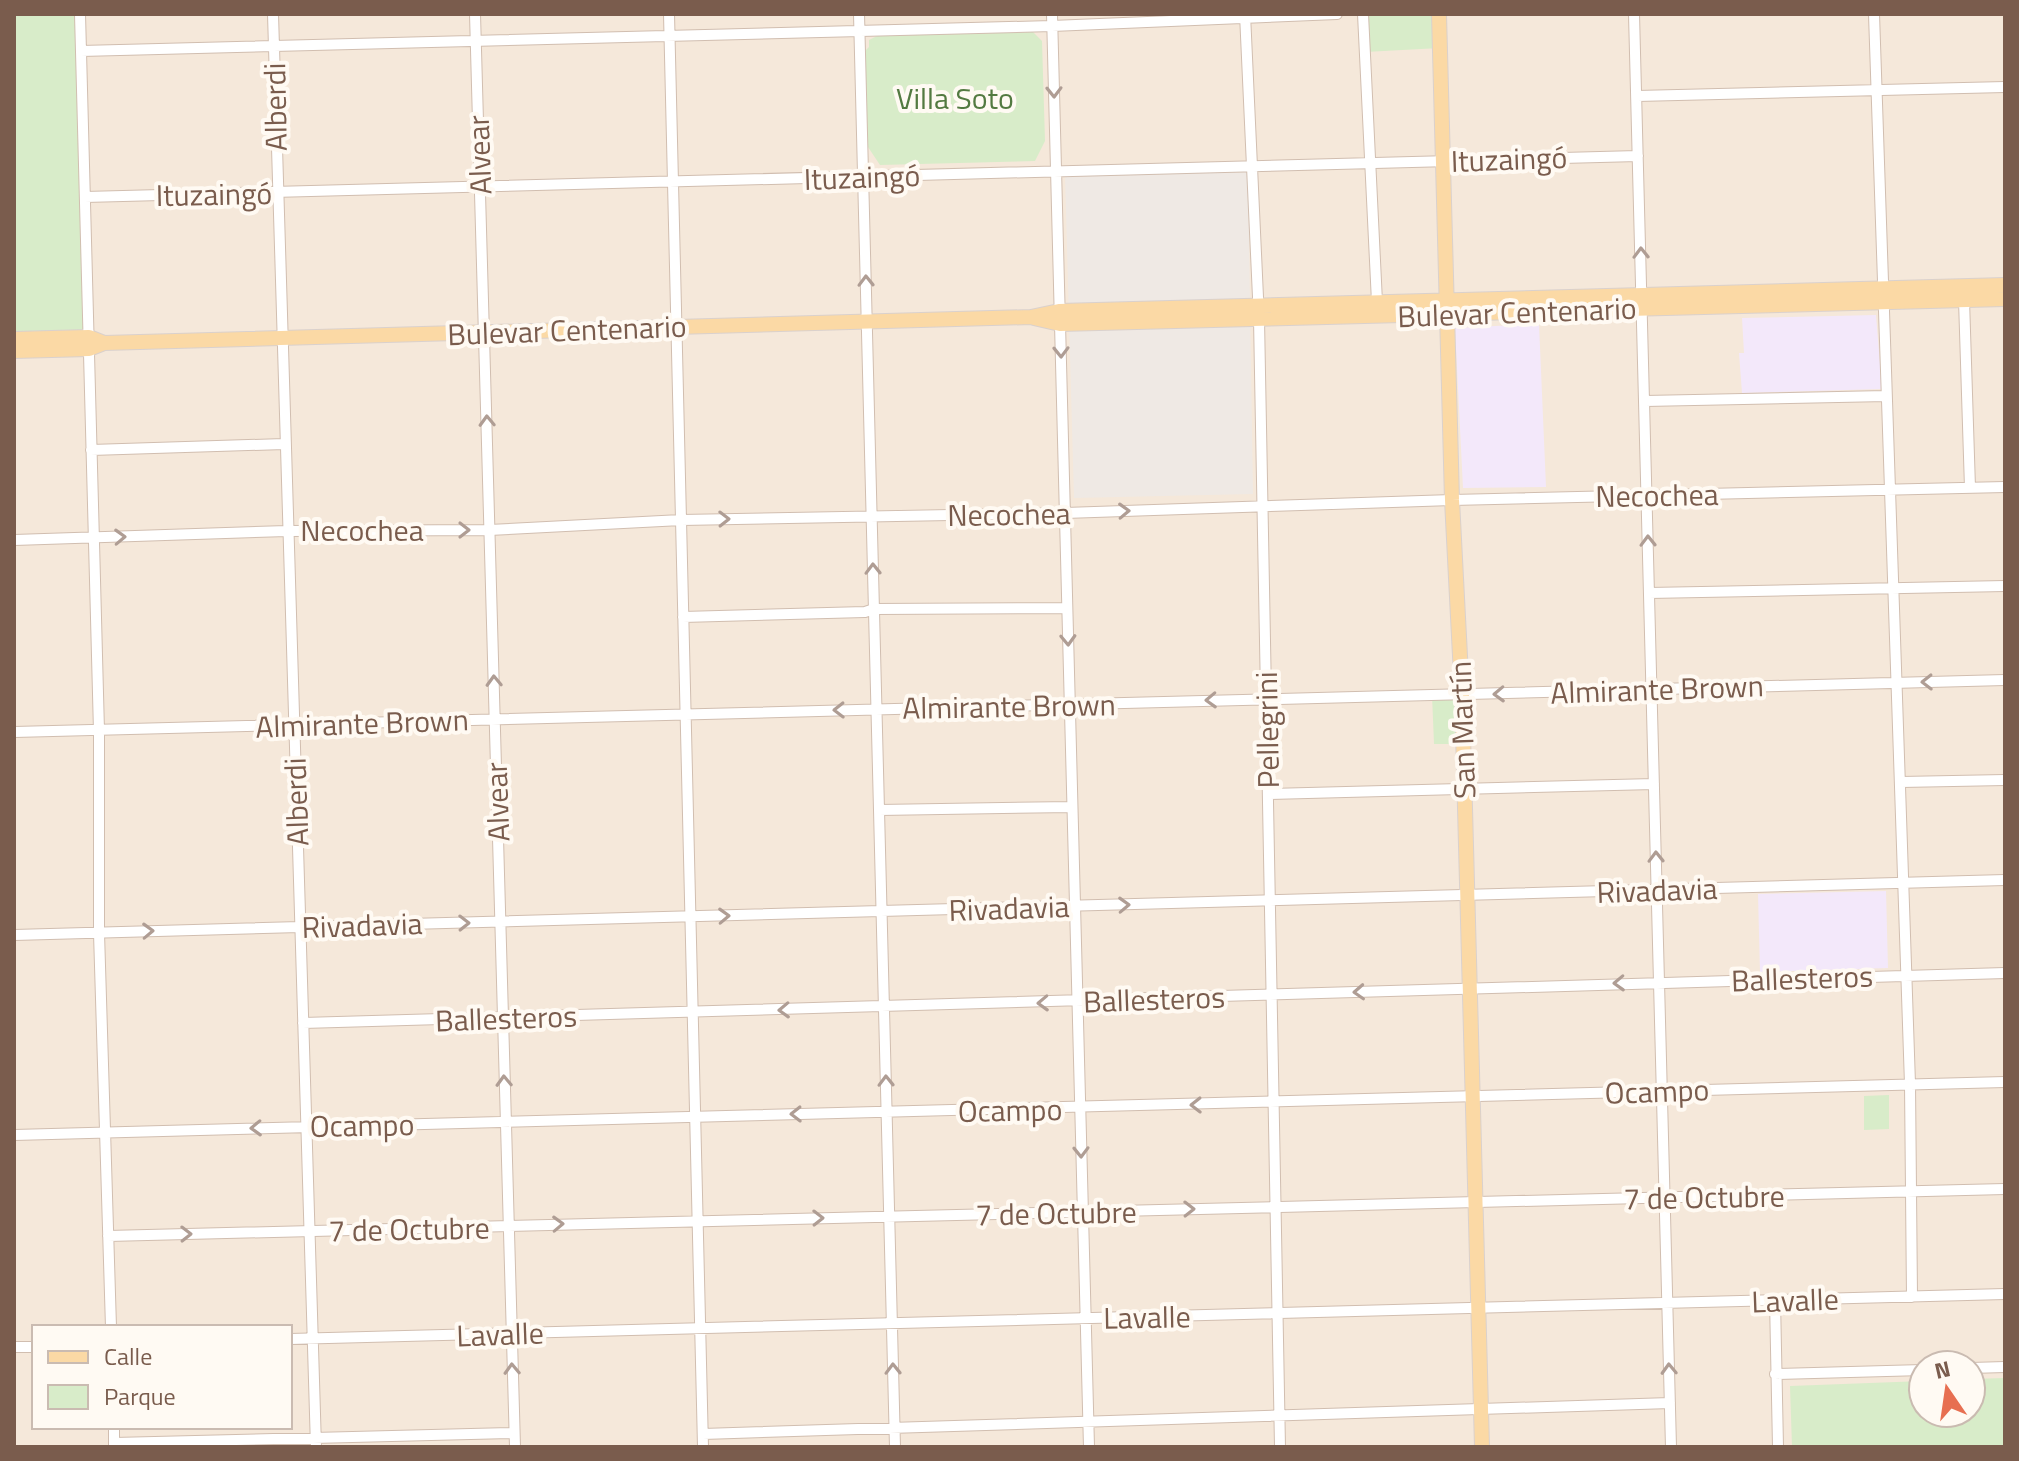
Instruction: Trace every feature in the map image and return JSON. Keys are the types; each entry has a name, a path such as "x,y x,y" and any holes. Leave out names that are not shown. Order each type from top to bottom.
{"main road":[{"name":"San Martín","path":"1439,14 1452,500 1465,789 1482,1447"},
{"name":"Bulevar Centenario","path":"14,339 104,343 1881,296 2005,285"},
{"name":"Bulevar Centenario","path":"1881,296 2005,299"},
{"name":"Bulevar Centenario","path":"1258,312 1377,302 1447,307"},
{"name":"Bulevar Centenario","path":"14,351 89,343"}],"street":[{"path":"80,14 99,731 99,933 111,1325"},
{"name":"Alberdi","path":"273,14 316,1443"},
{"name":"Alvear","path":"475,14 515,1447"},
{"path":"669,14 703,1447"},
{"path":"859,14 895,1447"},
{"path":"1052,14 1089,1447"},
{"path":"81,51 859,32 1052,26 1245,15 1337,14"},
{"path":"1363,14 1377,302"},
{"path":"1634,14 1671,1447"},
{"path":"1874,14 1881,296 1907,976 1912,1297"},
{"name":"Pellegrini","path":"1245,15 1258,312 1280,1447"},
{"path":"1637,96 2005,87"},
{"name":"Ituzaingó","path":"85,197 1638,156"},
{"path":"1964,300 1970,488"},
{"path":"1645,401 1886,396"},
{"path":"91,450 284,444"},
{"name":"Necochea","path":"14,540 287,531 489,530 681,520 1065,513 2005,487"},
{"path":"1649,593 2005,586"},
{"path":"683,617 865,612 874,609 1067,608"},
{"name":"Almirante Brown","path":"14,732 2005,680"},
{"path":"1901,782 2005,780"},
{"path":"1268,794 1654,784"},
{"path":"879,810 1072,807"},
{"name":"Rivadavia","path":"14,935 2005,880"},
{"name":"Ballesteros","path":"303,1023 2005,973"},
{"name":"Ocampo","path":"14,1135 2005,1082"},
{"name":"7 de Octubre","path":"108,1236 2005,1189"},
{"name":"Lavalle","path":"292,1339 2005,1294"},
{"path":"1775,1300 1778,1447"},
{"path":"1775,1374 1907,1370"},
{"path":"703,1434 1670,1403"},
{"path":"114,1445 316,1443 514,1433"}],"shaded area":[{"path":"14,14 2005,14 2005,1447 14,1447"},
{"path":"1248,172 1253,494 1074,498 1065,176"},
{"path":"1876,315 1882,389 1742,393 1739,353 1744,353 1742,318"},
{"path":"1539,324 1546,487 1463,488 1455,328"},
{"path":"1886,891 1888,968 1760,972 1758,894"}],"green space":[{"path":"14,14 80,14 89,337 14,339"},
{"path":"1363,14 1439,14 1440,48 1365,52"},
{"name":"Villa Soto","path":"1033,32 1042,41 1045,141 1035,161 880,165 868,147 865,51 869,40 877,36"},
{"path":"1432,695 1462,695 1463,744 1434,744"},
{"path":"1889,1095 1889,1129 1864,1130 1864,1096"},
{"path":"2005,1378 2005,1447 1792,1447 1790,1386 1907,1382 1907,1429 1987,1429 1987,1379"}]}
